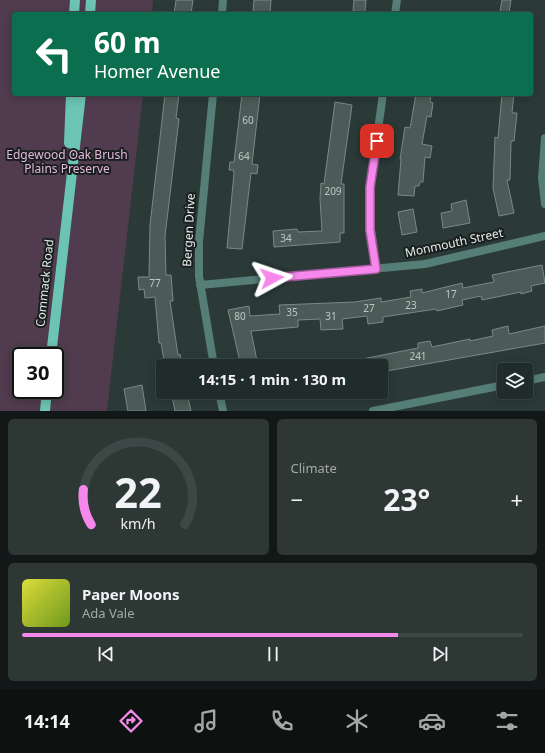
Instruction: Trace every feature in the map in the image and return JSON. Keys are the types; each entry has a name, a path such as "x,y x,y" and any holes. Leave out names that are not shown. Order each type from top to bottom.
{"main road":[{"path":"74,12 75,0"},
{"path":"90,12 91,0"},
{"name":"Commack Road","path":"66,213 70,96"},
{"name":"Commack Road","path":"52,347 66,213 81,96"},
{"path":"45,411 46,399"}],"street":[{"path":"222,12 224,0"},
{"path":"395,12 397,0"},
{"name":"Bergen Drive","path":"213,96 199,242 200,285 213,359"},
{"path":"376,269 370,230 370,187 383,96"},
{"path":"545,138 542,178 545,204"},
{"name":"Monmouth Street","path":"200,285 425,264 545,236"},
{"path":"533,380 545,377"},
{"path":"373,411 497,386"},
{"path":"220,399 223,411"}],"green space":[{"name":"Edgewood Oak Brush Plains Preserve","path":"0,0 153,0 152,12 12,12 12,96 143,96 107,411 0,411"}],"building":[{"path":"176,0 193,0 191,12 174,12"},
{"path":"254,0 271,0 270,12 253,12"},
{"path":"354,0 366,0 365,12 353,11"},
{"path":"502,0 511,0 509,12 500,11"},
{"path":"165,96 179,96 176,118 179,119 165,236 166,275 171,275 173,301 170,301 178,355 180,354 181,359 164,359 161,343 159,343 155,297 145,298 144,289 139,290 138,277 149,277 150,225"},
{"path":"242,96 260,96 252,164 258,165 257,174 251,173 242,249 227,248 234,173 233,170 229,170 230,162 234,162"},
{"path":"416,96 431,96 430,102 433,103 431,117 427,116 422,144 432,146 430,158 425,157 423,182 420,182 419,186 415,186 414,196 398,195 400,159 405,127 410,128"},
{"path":"502,96 514,96 512,113 517,113 514,141 511,141 510,180 507,180 514,213 499,216 493,188 495,137 498,138"},
{"path":"335,102 352,105 341,184 344,184 344,233 340,233 340,242 274,247 273,231 297,229 298,232 322,231 320,199 321,183 324,184"},
{"path":"466,200 470,223 443,228 441,213 452,211 451,204"},
{"path":"413,209 417,232 402,235 398,212"},
{"path":"542,265 545,283 531,286 532,291 521,294 521,292 482,300 481,296 462,300 463,305 437,311 436,309 383,317 383,322 368,324 367,316 342,319 343,329 321,330 320,319 298,320 298,327 251,331 257,359 239,359 228,310 249,306 250,316 280,314 279,305 355,302 381,298 381,302 411,297 410,291 422,289 422,293 462,283 463,288 494,282 492,275"},
{"path":"508,326 509,334 545,326 545,343 388,371 388,359 362,359 418,348 418,343 430,341 432,347 493,336 492,330"},
{"path":"142,385 146,411 128,411 124,389"},
{"path":"173,399 188,399 191,411 175,411"}],"route":[{"path":"272,278 376,269 370,230 370,187 377,141"}]}
